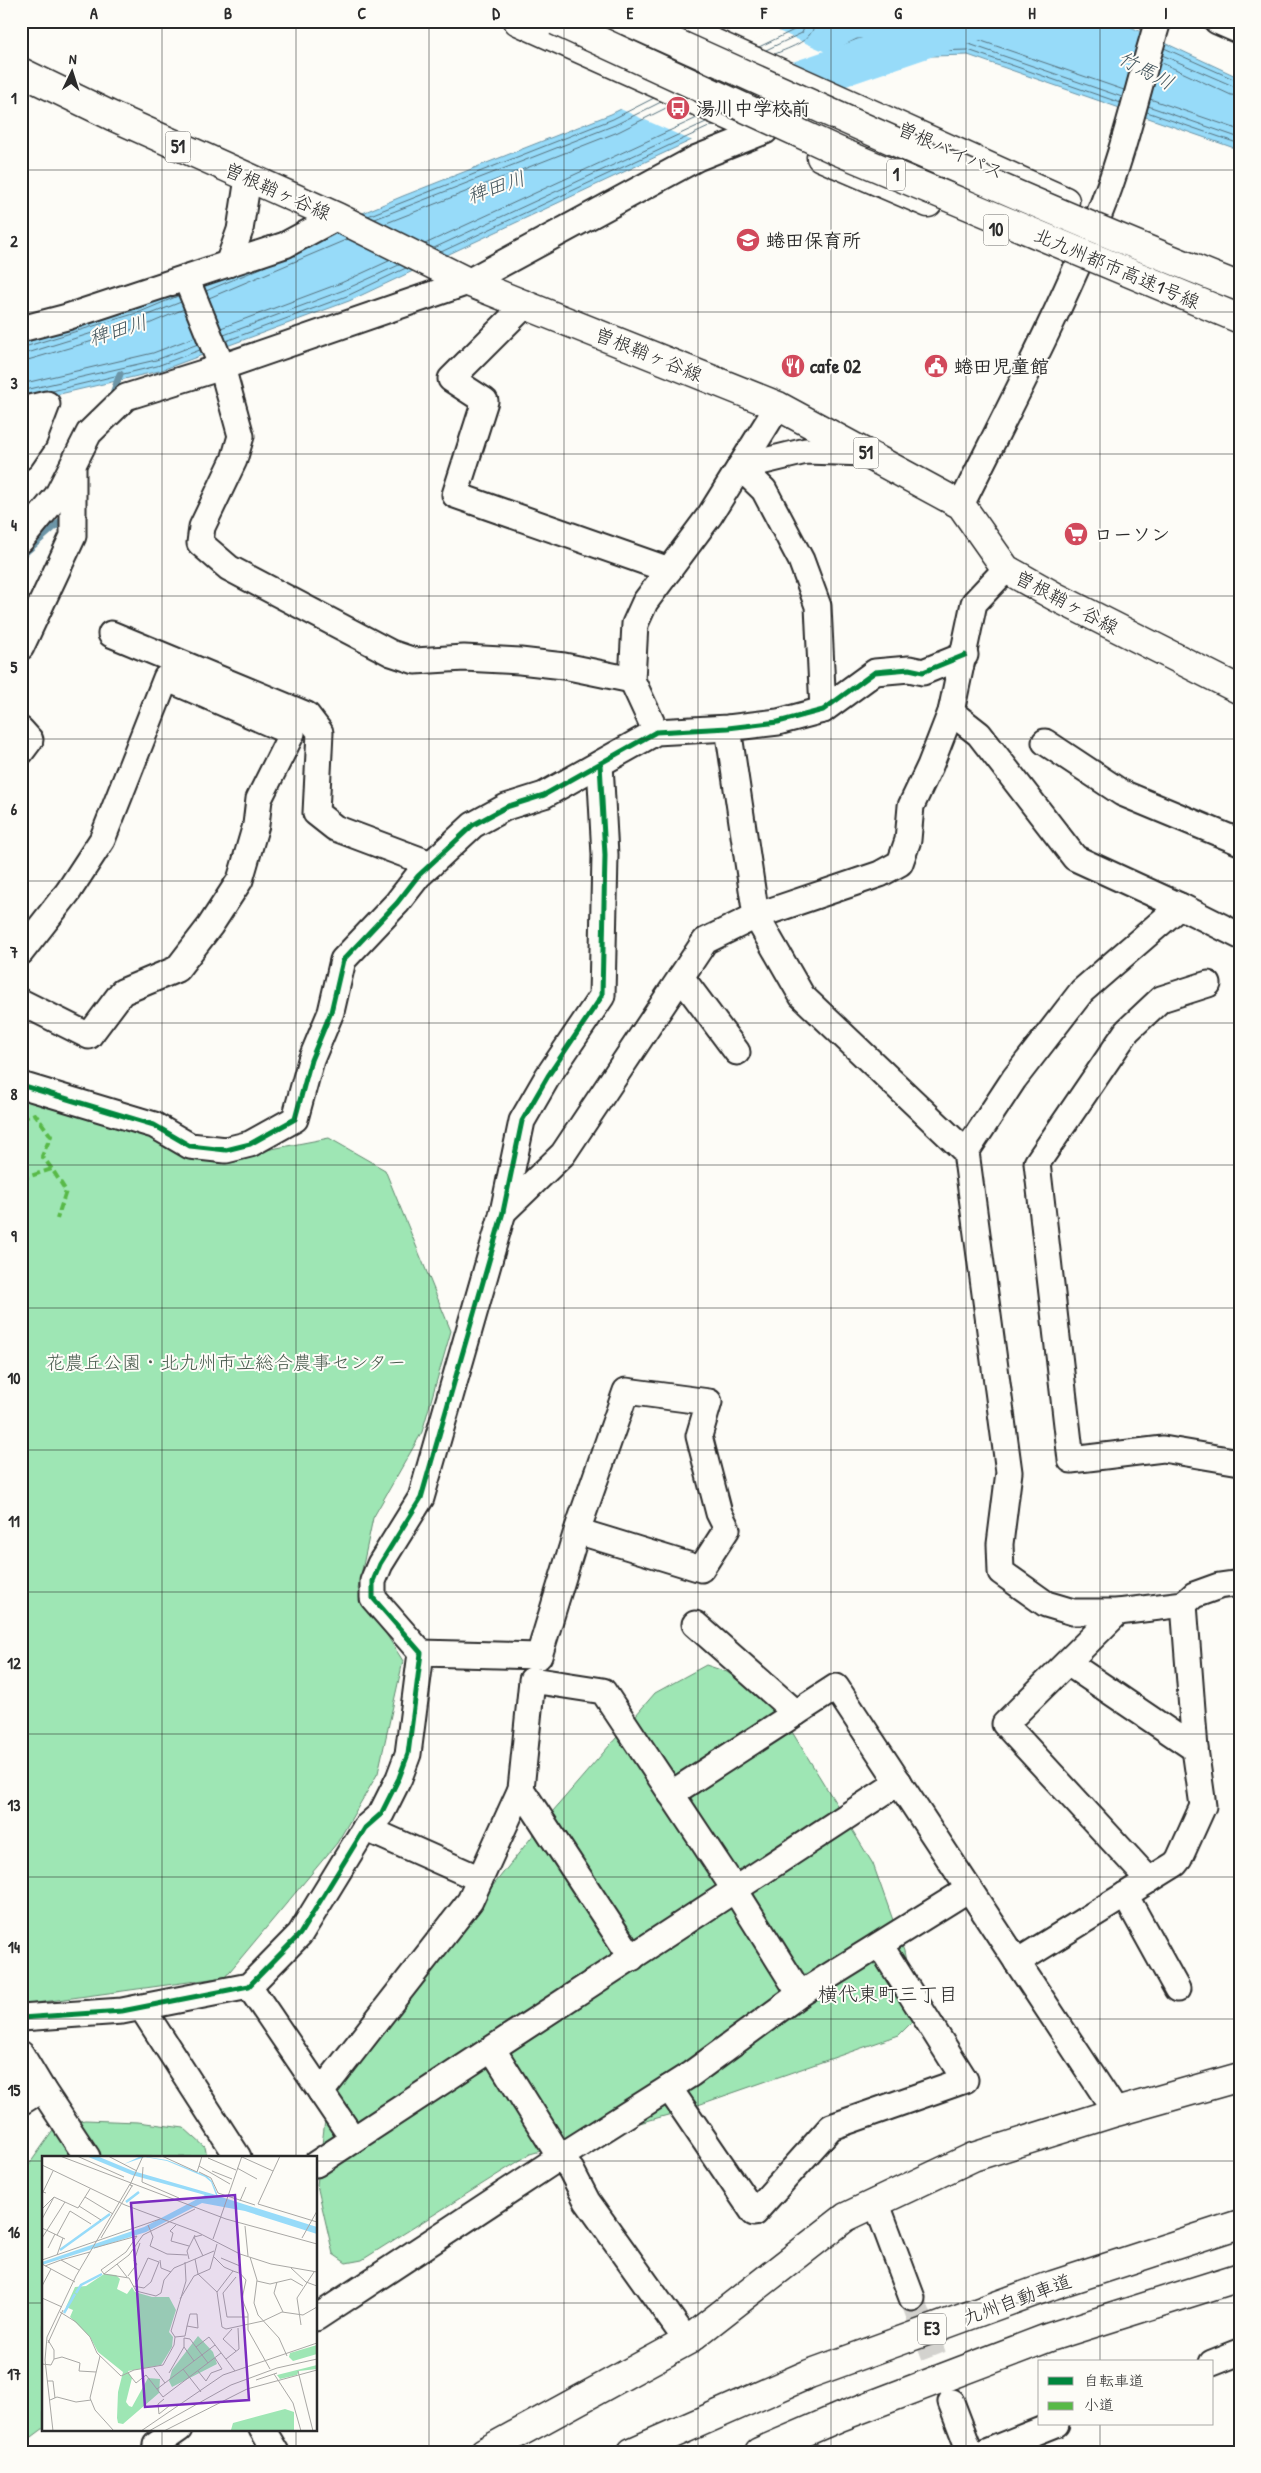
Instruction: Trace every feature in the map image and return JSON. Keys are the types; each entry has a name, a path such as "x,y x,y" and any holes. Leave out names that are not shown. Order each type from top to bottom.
{"main road":[{"name":"10","path":"518,21 868,179 1078,262 1240,329"},
{"name":"10","path":"537,21 597,57"},
{"name":"北九州都市高速1号線","path":"556,21 838,151 1240,319"},
{"name":"北九州都市高速1号線","path":"627,21 867,130 1145,249 1240,287"},
{"name":"曽根バイパス","path":"665,21 712,44 1098,216 1240,272"},
{"name":"曽根鞘ヶ谷線","path":"21,72 112,116 337,217 461,278 778,406 961,505 1006,570 1240,690"},
{"path":"484,2452 687,2342 846,2216 973,2157 1116,2112 1240,2078"},
{"name":"九州自動車道","path":"632,2452 809,2374 1053,2285 1240,2224"},
{"path":"759,2452 840,2417 1050,2337 1240,2277"}],"street":[{"path":"1217,21 1240,31"},
{"path":"961,505 1064,296 1098,216 1130,121 1158,22"},
{"path":"21,540 57,496 89,432 126,397 220,362 461,278 697,158 760,129"},
{"path":"228,264 240,230 248,178"},
{"path":"21,329 67,318 285,245 337,217"},
{"path":"186,278 220,362 240,436 234,460 202,527 200,544 229,568 391,653 415,660 464,658 520,661 564,666 632,680"},
{"path":"526,304 451,379 485,401 456,495 669,570"},
{"path":"21,410 47,404 34,438 21,456"},
{"path":"656,732 632,680 635,624 645,602 710,515 778,406"},
{"path":"740,467 806,450 866,453"},
{"path":"21,648 73,536 73,465"},
{"path":"740,467 764,490 801,560 818,606 823,710"},
{"path":"502,1212 563,1154 705,941 756,916 880,874 900,863 908,840 911,806 930,766 951,712 974,603 1006,570"},
{"path":"111,634 307,716 320,732 316,813 335,828 431,864"},
{"path":"21,1085 154,1126 190,1146 226,1150 250,1144 295,1119 311,1060 331,1012 343,960 397,903 418,876 473,825 506,807 544,795 656,732 728,728 778,722 823,710 875,672 909,669 923,672 964,655"},
{"path":"21,952 68,892 102,840 166,678 292,733 259,799 256,825 240,880 210,926 177,969 122,992 89,1036 21,1002"},
{"path":"951,712 979,734 1075,858 1240,936"},
{"path":"728,728 756,916 802,996 966,1152 1009,1472 1000,1544 1001,1572 1046,1604 1074,1612 1118,1612 1184,1604 1194,1594 1219,1586 1240,1583"},
{"path":"21,730 30,740 21,752"},
{"path":"1045,742 1122,793 1240,842"},
{"path":"577,1531 701,1569 727,1529 719,1513 699,1436 709,1402 626,1391 577,1531 539,1656 421,1653 373,1598 373,1581 380,1564 421,1498 502,1212 522,1121 548,1076 602,996 605,855 600,764"},
{"path":"966,1152 1014,1079 1082,991 1180,906"},
{"path":"681,978 737,1052"},
{"path":"1208,984 1161,998 1127,1031 1037,1163 1071,1460 1163,1449 1240,1462"},
{"path":"1017,1962 1179,1859 1203,1806 1195,1749 1184,1604"},
{"path":"1118,1612 1005,1724 1148,1880"},
{"path":"695,1624 796,1713"},
{"path":"21,2018 142,2008 249,1986 300,1934 365,1828 381,1814 399,1778 408,1754 421,1653"},
{"path":"1068,1663 1195,1749"},
{"path":"321,2092 470,1901 521,1788 532,1680 603,1692 735,1890 800,1994"},
{"path":"671,1794 836,1687 1116,2112"},
{"path":"318,2163 493,2050 899,1782"},
{"path":"521,1788 632,1958"},
{"path":"365,1828 480,1879"},
{"path":"318,2317 560,2157 669,2088 800,1994 969,1889"},
{"path":"1125,1895 1177,1989"},
{"path":"669,2088 754,2213 831,2128 965,2080 880,1945"},
{"path":"249,1986 354,2139"},
{"path":"142,2008 237,2156"},
{"path":"493,2050 560,2157 571,2170 587,2201 687,2342"},
{"path":"21,2054 86,2156"},
{"path":"21,2102 42,2089"},
{"path":"876,2202 912,2298"},
{"path":"1214,2362 1240,2352"},
{"path":"951,2402 970,2452"},
{"path":"986,2452 1051,2426"},
{"path":"155,2452 156,2445 178,2430"},
{"path":"263,2430 276,2452"}],"green space":[{"name":"花農丘公園・北九州市立総合農事センター","path":"21,1088 235,1156 329,1138 385,1170 451,1331 422,1432 373,1518 358,1589 403,1661 378,1773 337,1843 225,1977 21,2005"},
{"path":"706,1665 727,1672 778,1709 873,1864 904,1951 915,2007 911,2023 899,2035 675,2113 530,2154 362,2260 346,2263 333,2254 318,2189 326,2112 356,2058 546,1819 655,1693"},
{"path":"85,2120 138,2122 184,2128 205,2147 207,2156 42,2156 42,2429 21,2445 21,2176 57,2125"}],"water":[{"name":"竹馬川","path":"800,21 1118,21 1240,78 1240,150 968,55 861,58 711,131 349,301 159,371 21,403 21,344 138,308 403,196 611,114"}],"pier":[{"path":"776,30 853,64 695,142 618,108"}],"waterway":[{"name":"稗田川","path":"793,83 974,21"},
{"path":"111,399 120,374"},
{"path":"21,556 62,520 65,513"}],"tunnel":[{"path":"912,2298 949,2396"}],"marked path":[{"path":"21,1119 35,1114 51,1136 42,1156 52,1169"},
{"path":"21,1179 52,1169 66,1191 57,1219"}],"cycle path":[{"path":"21,1085 154,1125 190,1146 226,1150 250,1144 295,1119 311,1060 331,1012 343,960 397,903 418,876 473,825 506,807 544,795 656,732 728,728 778,722 823,710 875,672 909,669 923,672 965,655"},
{"path":"21,2018 122,2011 249,1986 300,1934 365,1828 381,1814 399,1778 408,1754 421,1653 373,1598 373,1581 380,1564 421,1498 503,1212 522,1121 548,1076 602,996 605,855 600,764"}],"place":[{"name":"湯川中学校前","path":"678,108"},
{"name":"蜷田保育所","path":"748,240"},
{"name":"cafe 02","path":"793,366"},
{"name":"蜷田児童館","path":"936,366"},
{"name":"ローソン","path":"1076,534"}],"district":[{"name":"横代東町三丁目","path":"888,1994"}]}
